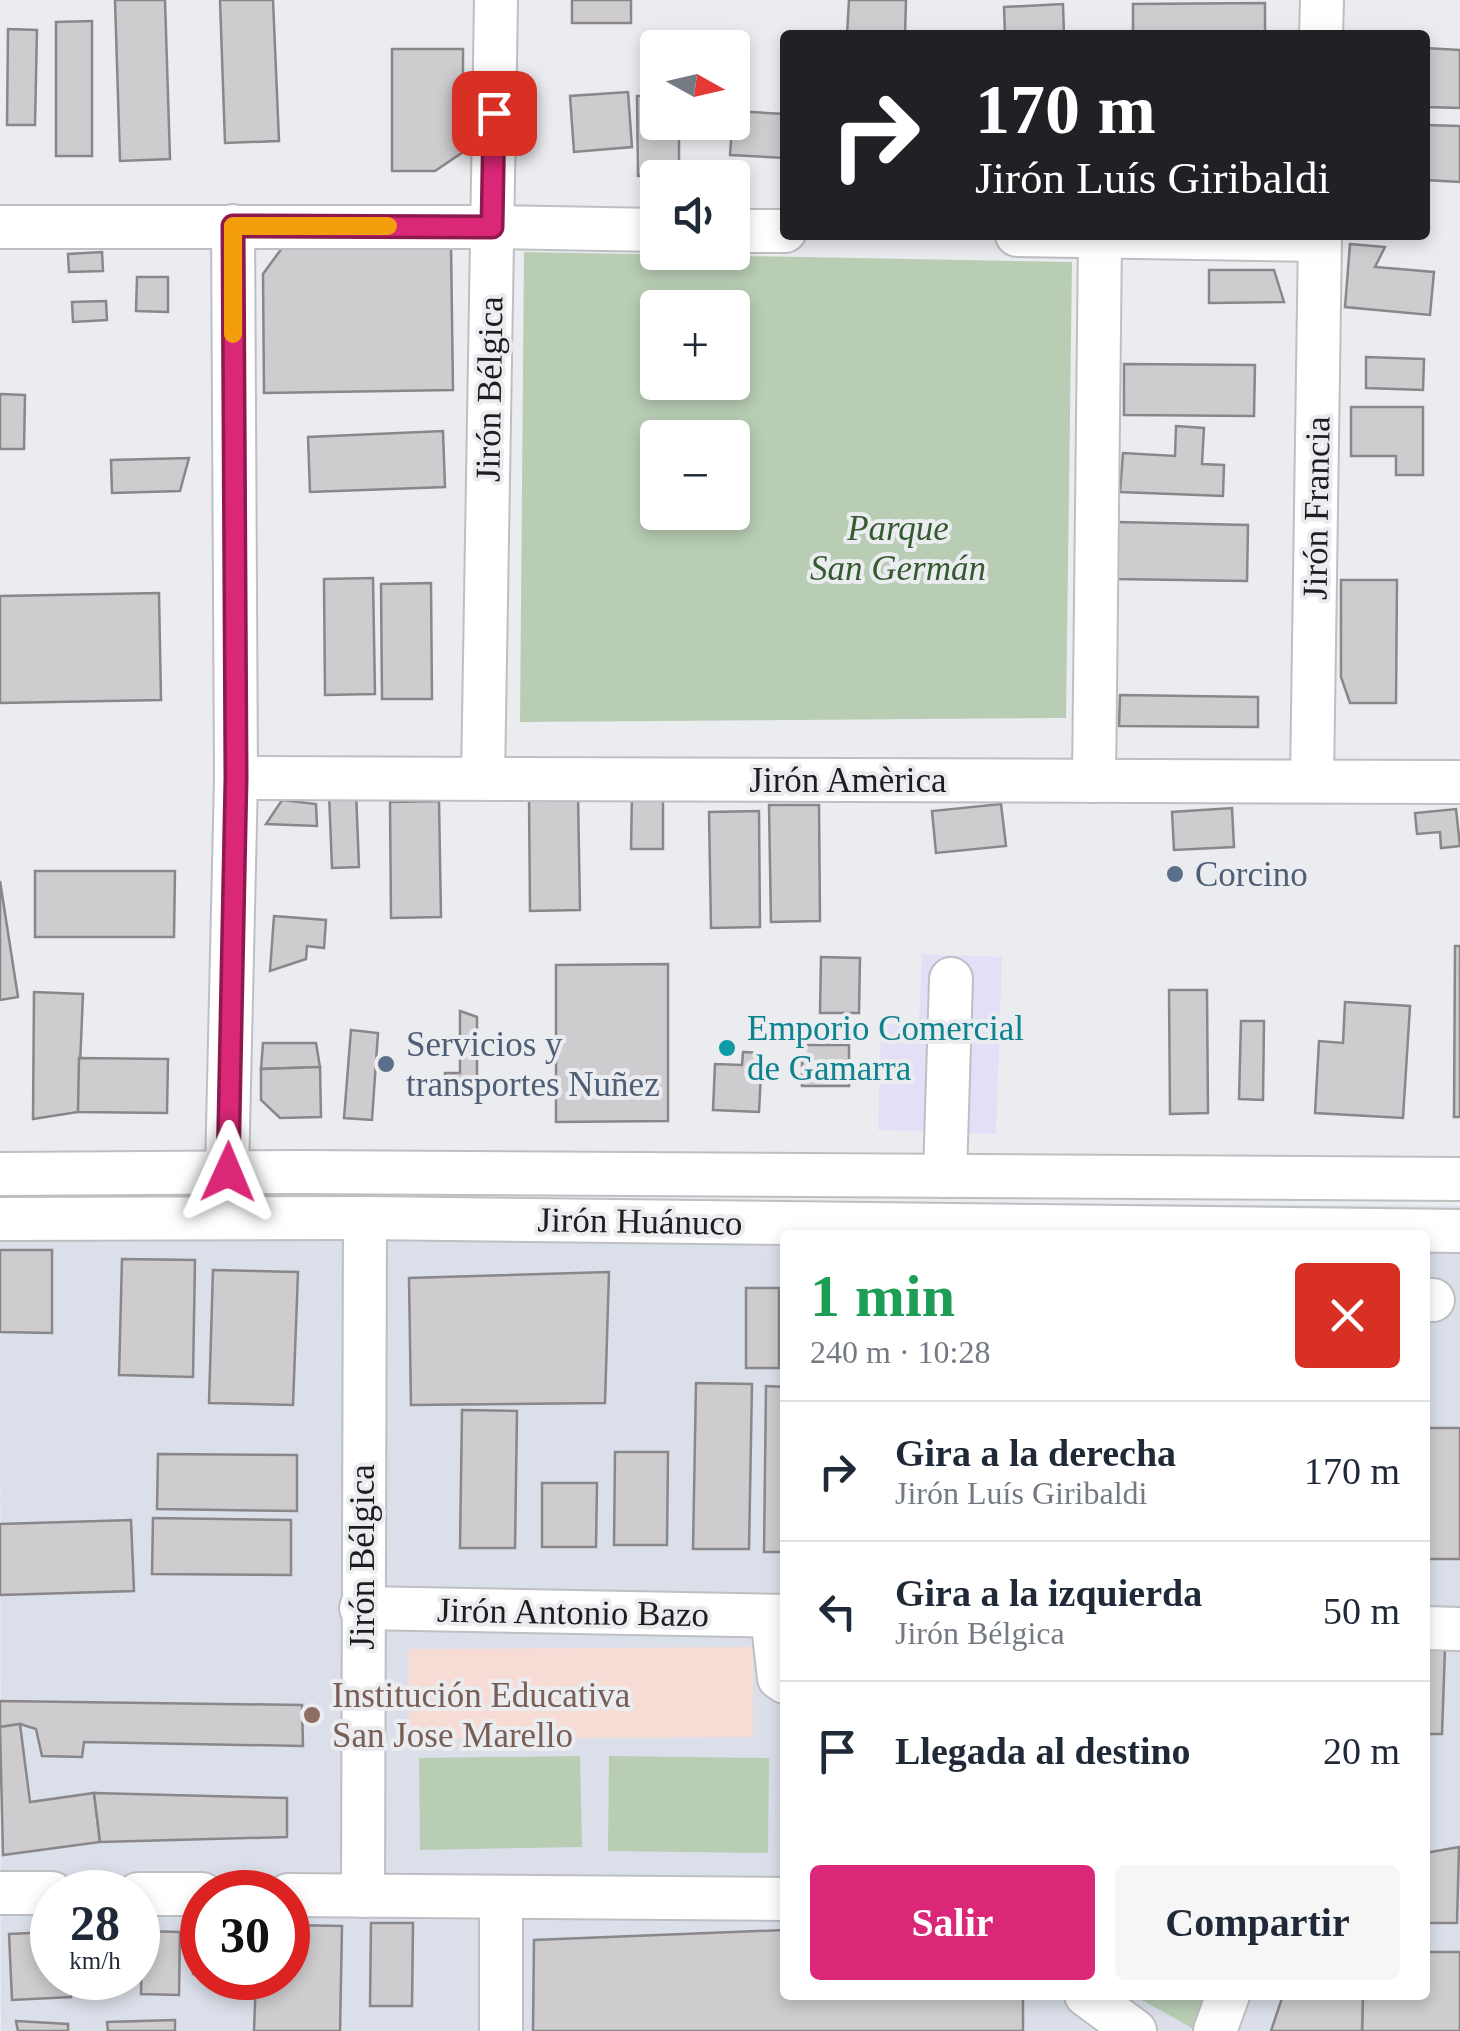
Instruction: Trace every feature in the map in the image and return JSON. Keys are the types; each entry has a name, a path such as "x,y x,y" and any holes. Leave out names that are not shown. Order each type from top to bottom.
{"street":[{"name":"Jirón Bélgica","path":"482,778 496,0"},
{"path":"1322,0 1322,30"},
{"path":"228,1172 236,778 233,226"},
{"path":"0,227 640,230"},
{"path":"750,231 780,231"},
{"path":"1094,781 1100,240"},
{"name":"Jirón Francia","path":"1312,781 1320,240"},
{"name":"Jirón Amèrica","path":"236,778 1460,782"},
{"path":"945,1176 951,980"},
{"name":"Jirón Huánuco","path":"0,1174 1460,1179"},
{"path":"1400,1230 1402,1179"},
{"name":"Jirón Bélgica","path":"363,1896 364,1218"},
{"name":"Jirón Huánuco","path":"0,1219 364,1218 1137,1230"},
{"name":"Jirón Huánuco","path":"1430,1231 1460,1231"},
{"name":"Jirón Antonio Bazo","path":"361,1608 779,1616"},
{"path":"779,1616 780,1679"},
{"path":"1430,1628 1460,1629"},
{"path":"0,1892 30,1893"},
{"path":"310,1895 780,1900"},
{"path":"500,1897 501,2031"},
{"path":"1093,2000 1135,2031"},
{"path":"1215,2031 1226,2000"}],"shaded area":[{"path":"922,954 1002,957 996,1134 878,1130 881,1024 919,1025"},
{"path":"0,1198 1460,1206 1460,2031 1,2031"},
{"path":"753,1647 753,1737 409,1739 408,1649"}],"green space":[{"name":"Parque San Germán","path":"524,252 640,254 640,270 750,270 750,256 1072,262 1066,718 520,722"},
{"path":"580,1756 582,1847 420,1850 419,1758"},
{"path":"609,1756 769,1758 768,1853 608,1851"},
{"path":"1142,2000 1213,2000 1203,2025 1192,2028"}],"building":[{"path":"115,0 165,0 170,159 120,161"},
{"path":"220,0 273,0 279,141 225,143"},
{"path":"572,0 631,0 631,23 572,23"},
{"path":"849,0 906,0 905,30 847,30"},
{"path":"1265,3 1265,30 1133,30 1133,4"},
{"path":"1063,4 1064,30 1005,30 1004,7"},
{"path":"92,21 92,156 56,156 56,22"},
{"path":"8,29 37,30 35,125 7,125"},
{"path":"1430,48 1460,50 1460,108 1430,107"},
{"path":"392,49 463,49 463,152 435,171 392,171"},
{"path":"628,92 632,147 574,152 570,96"},
{"path":"640,96 640,140 679,140 679,160 640,160 638,176"},
{"path":"750,112 780,114 780,158 730,155 731,140 750,140"},
{"path":"1430,125 1460,126 1460,182 1430,180"},
{"path":"1350,244 1385,247 1375,267 1434,272 1430,315 1345,307"},
{"path":"451,245 453,390 264,393 263,274 282,248"},
{"path":"102,252 103,271 69,272 68,254"},
{"path":"1209,270 1274,270 1284,302 1209,303"},
{"path":"137,277 168,277 168,312 136,311"},
{"path":"106,301 107,320 73,322 72,302"},
{"path":"1366,357 1424,359 1423,390 1366,388"},
{"path":"1124,364 1255,365 1254,416 1124,415"},
{"path":"0,394 25,395 24,449 0,449"},
{"path":"1351,407 1423,407 1423,475 1396,475 1396,456 1351,456"},
{"path":"1176,426 1204,428 1202,464 1224,465 1223,496 1120,492 1123,453 1175,456"},
{"path":"443,431 445,487 310,492 308,437"},
{"path":"189,458 180,491 112,493 111,460"},
{"path":"1117,522 1248,525 1247,581 1115,579"},
{"path":"373,578 375,694 325,695 324,579"},
{"path":"1341,580 1397,580 1396,703 1350,703 1341,677"},
{"path":"431,583 432,699 382,699 381,584"},
{"path":"159,593 161,700 0,703 0,596"},
{"path":"1120,695 1258,697 1258,727 1119,726"},
{"path":"356,791 359,867 332,868 329,793"},
{"path":"632,793 663,793 663,849 631,849"},
{"path":"578,795 580,910 530,911 529,796"},
{"path":"282,800 316,804 317,826 266,824"},
{"path":"439,801 441,917 391,918 390,802"},
{"path":"1001,804 1006,846 936,853 932,811"},
{"path":"769,805 819,805 820,921 771,922"},
{"path":"1232,808 1234,847 1174,850 1172,812"},
{"path":"1456,809 1460,846 1441,848 1440,832 1417,834 1415,813"},
{"path":"759,811 760,927 711,928 709,812"},
{"path":"35,871 175,871 174,937 35,937"},
{"path":"0,881 18,997 0,1000"},
{"path":"274,916 326,920 324,948 307,946 306,959 270,971"},
{"path":"1455,946 1460,946 1460,1117 1454,1117"},
{"path":"821,957 860,958 859,1013 820,1013"},
{"path":"668,964 668,1121 556,1122 556,965"},
{"path":"1169,990 1207,990 1208,1113 1170,1114"},
{"path":"34,992 83,994 78,1112 33,1119"},
{"path":"1345,1002 1410,1006 1403,1118 1315,1113 1319,1041 1343,1043"},
{"path":"460,1011 477,1017 477,1097 446,1097 445,1073 460,1073"},
{"path":"1241,1021 1264,1021 1263,1100 1239,1099"},
{"path":"351,1030 378,1033 372,1120 344,1118"},
{"path":"263,1043 316,1043 320,1067 261,1069"},
{"path":"802,1045 849,1045 849,1086 802,1086"},
{"path":"743,1052 762,1053 759,1112 713,1110 715,1064 742,1065"},
{"path":"79,1058 168,1059 167,1113 78,1112"},
{"path":"320,1067 321,1117 280,1118 261,1100 261,1069"},
{"path":"0,1250 52,1250 52,1333 0,1332"},
{"path":"122,1259 195,1260 193,1377 119,1375"},
{"path":"213,1270 298,1272 293,1405 209,1403"},
{"path":"609,1272 605,1403 411,1405 409,1278"},
{"path":"746,1288 779,1288 779,1368 746,1368"},
{"path":"696,1383 752,1384 749,1549 693,1549"},
{"path":"766,1386 780,1387 780,1552 764,1552"},
{"path":"462,1410 517,1411 515,1548 460,1548"},
{"path":"1430,1428 1460,1428 1460,1559 1430,1559"},
{"path":"615,1452 668,1452 667,1545 614,1545"},
{"path":"158,1454 297,1455 297,1511 157,1509"},
{"path":"542,1483 597,1483 596,1547 542,1547"},
{"path":"153,1518 291,1520 291,1575 152,1574"},
{"path":"131,1520 134,1591 0,1595 0,1524"},
{"path":"1430,1647 1445,1648 1442,1734 1430,1734"},
{"path":"0,1701 302,1705 303,1746 84,1742 82,1757 42,1756 36,1729 20,1724 0,1727"},
{"path":"20,1724 30,1802 94,1793 100,1842 3,1855 0,1727"},
{"path":"94,1793 287,1798 287,1837 100,1842"},
{"path":"1459,1847 1457,1923 1430,1923 1430,1852"},
{"path":"371,1923 413,1923 412,2006 370,2006"},
{"path":"310,1925 342,1926 340,2031 254,2031 255,2000 310,2000"},
{"path":"780,1930 780,2000 1023,2000 1023,2031 533,2031 534,1940"},
{"path":"160,1931 180,1932 179,1995 160,1994"},
{"path":"30,1933 30,1999 12,2000 9,1934"},
{"path":"1430,1952 1460,1952 1460,2031 1362,2031 1363,2000 1430,2000"},
{"path":"1281,2000 1363,2000 1362,2031 1271,2031"},
{"path":"175,2020 175,2031 108,2031 107,2022"},
{"path":"16,2021 68,2024 68,2031 18,2031"}],"slow traffic":[{"path":"233,334 233,226 388,226"}],"place":[{"name":"Corcino","path":"1175,874"},
{"name":"Emporio Comercial de Gamarra","path":"727,1048"},
{"name":"Servicios y transportes Nuñez","path":"386,1064"},
{"name":"Institución Educativa San Jose Marello","path":"312,1715"}],"route":[{"path":"228,1172 236,778 233,226 492,227 494,113"}]}
